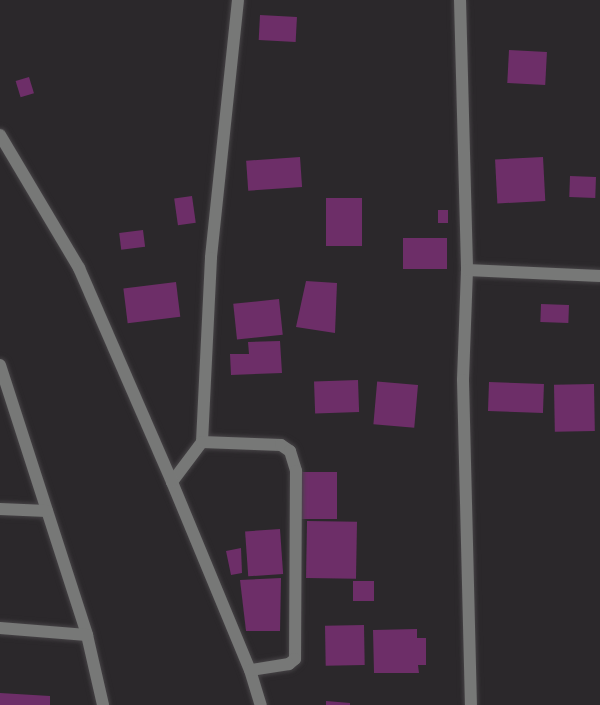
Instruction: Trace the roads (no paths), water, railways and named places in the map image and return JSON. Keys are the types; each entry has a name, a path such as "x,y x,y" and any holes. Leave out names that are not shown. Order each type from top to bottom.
{"street":[{"path":"172,482 202,442 211,258 238,0"},
{"path":"460,0 467,270 463,380 471,705"},
{"path":"0,135 79,268 172,482 250,670 261,705"},
{"path":"467,270 600,276"},
{"path":"0,365 87,635 103,705"},
{"path":"202,442 281,445 290,450 296,471 295,659 289,664 250,670"},
{"path":"0,509 47,511"},
{"path":"0,628 87,635"}]}
